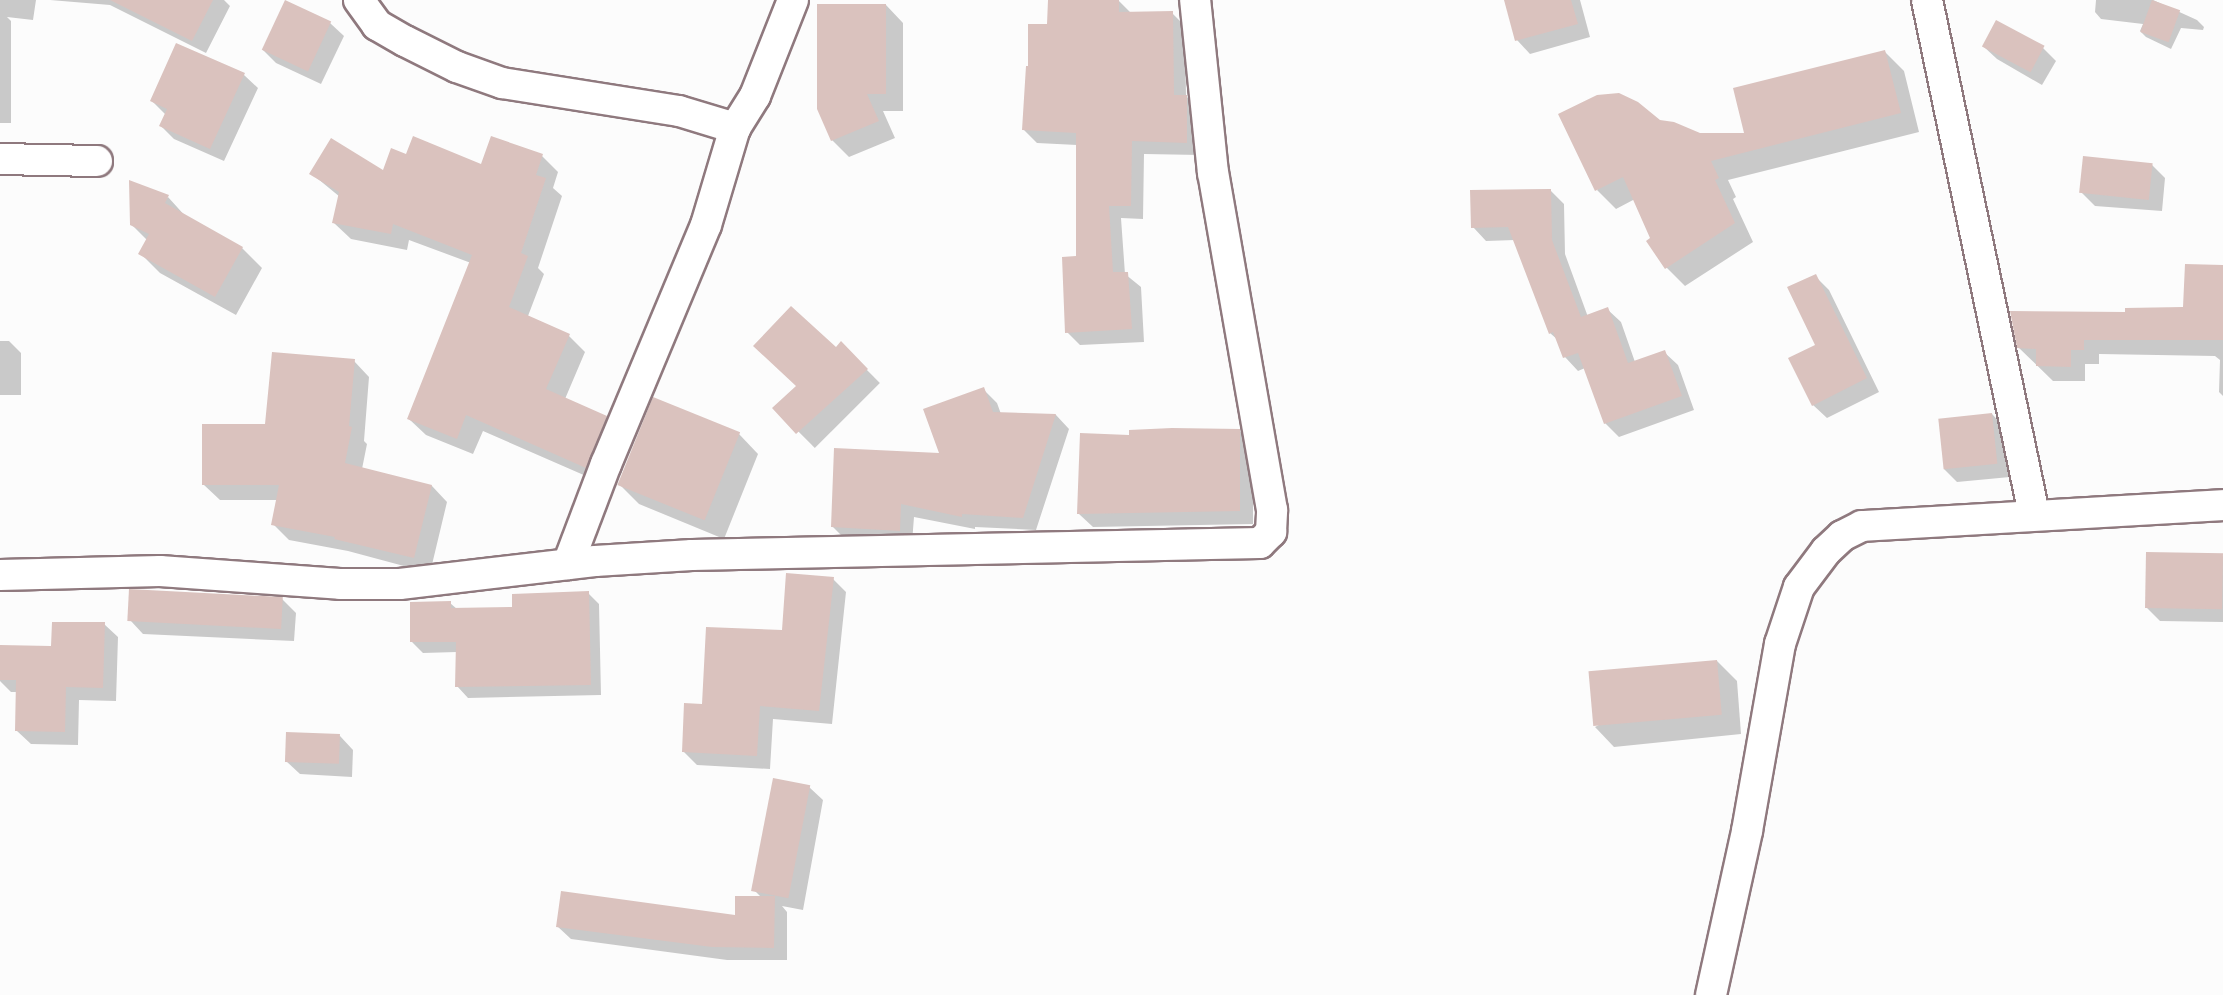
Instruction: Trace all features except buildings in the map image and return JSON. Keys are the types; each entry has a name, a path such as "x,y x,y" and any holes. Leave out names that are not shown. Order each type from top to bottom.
{"street":[{"path":"359,0 377,24 404,41 502,83 679,111 735,128"},
{"path":"568,565 606,464 706,225 735,128 755,96 793,0"},
{"path":"0,575 160,571 340,584 400,584 568,565 692,555 1260,543 1271,532 1272,509 1213,173 1195,0"},
{"path":"1927,0 2034,514"},
{"path":"0,159 97,161"},
{"path":"1711,995 1747,831 1780,644 1800,587 1826,551 1842,536 1862,526 2223,505"}]}
